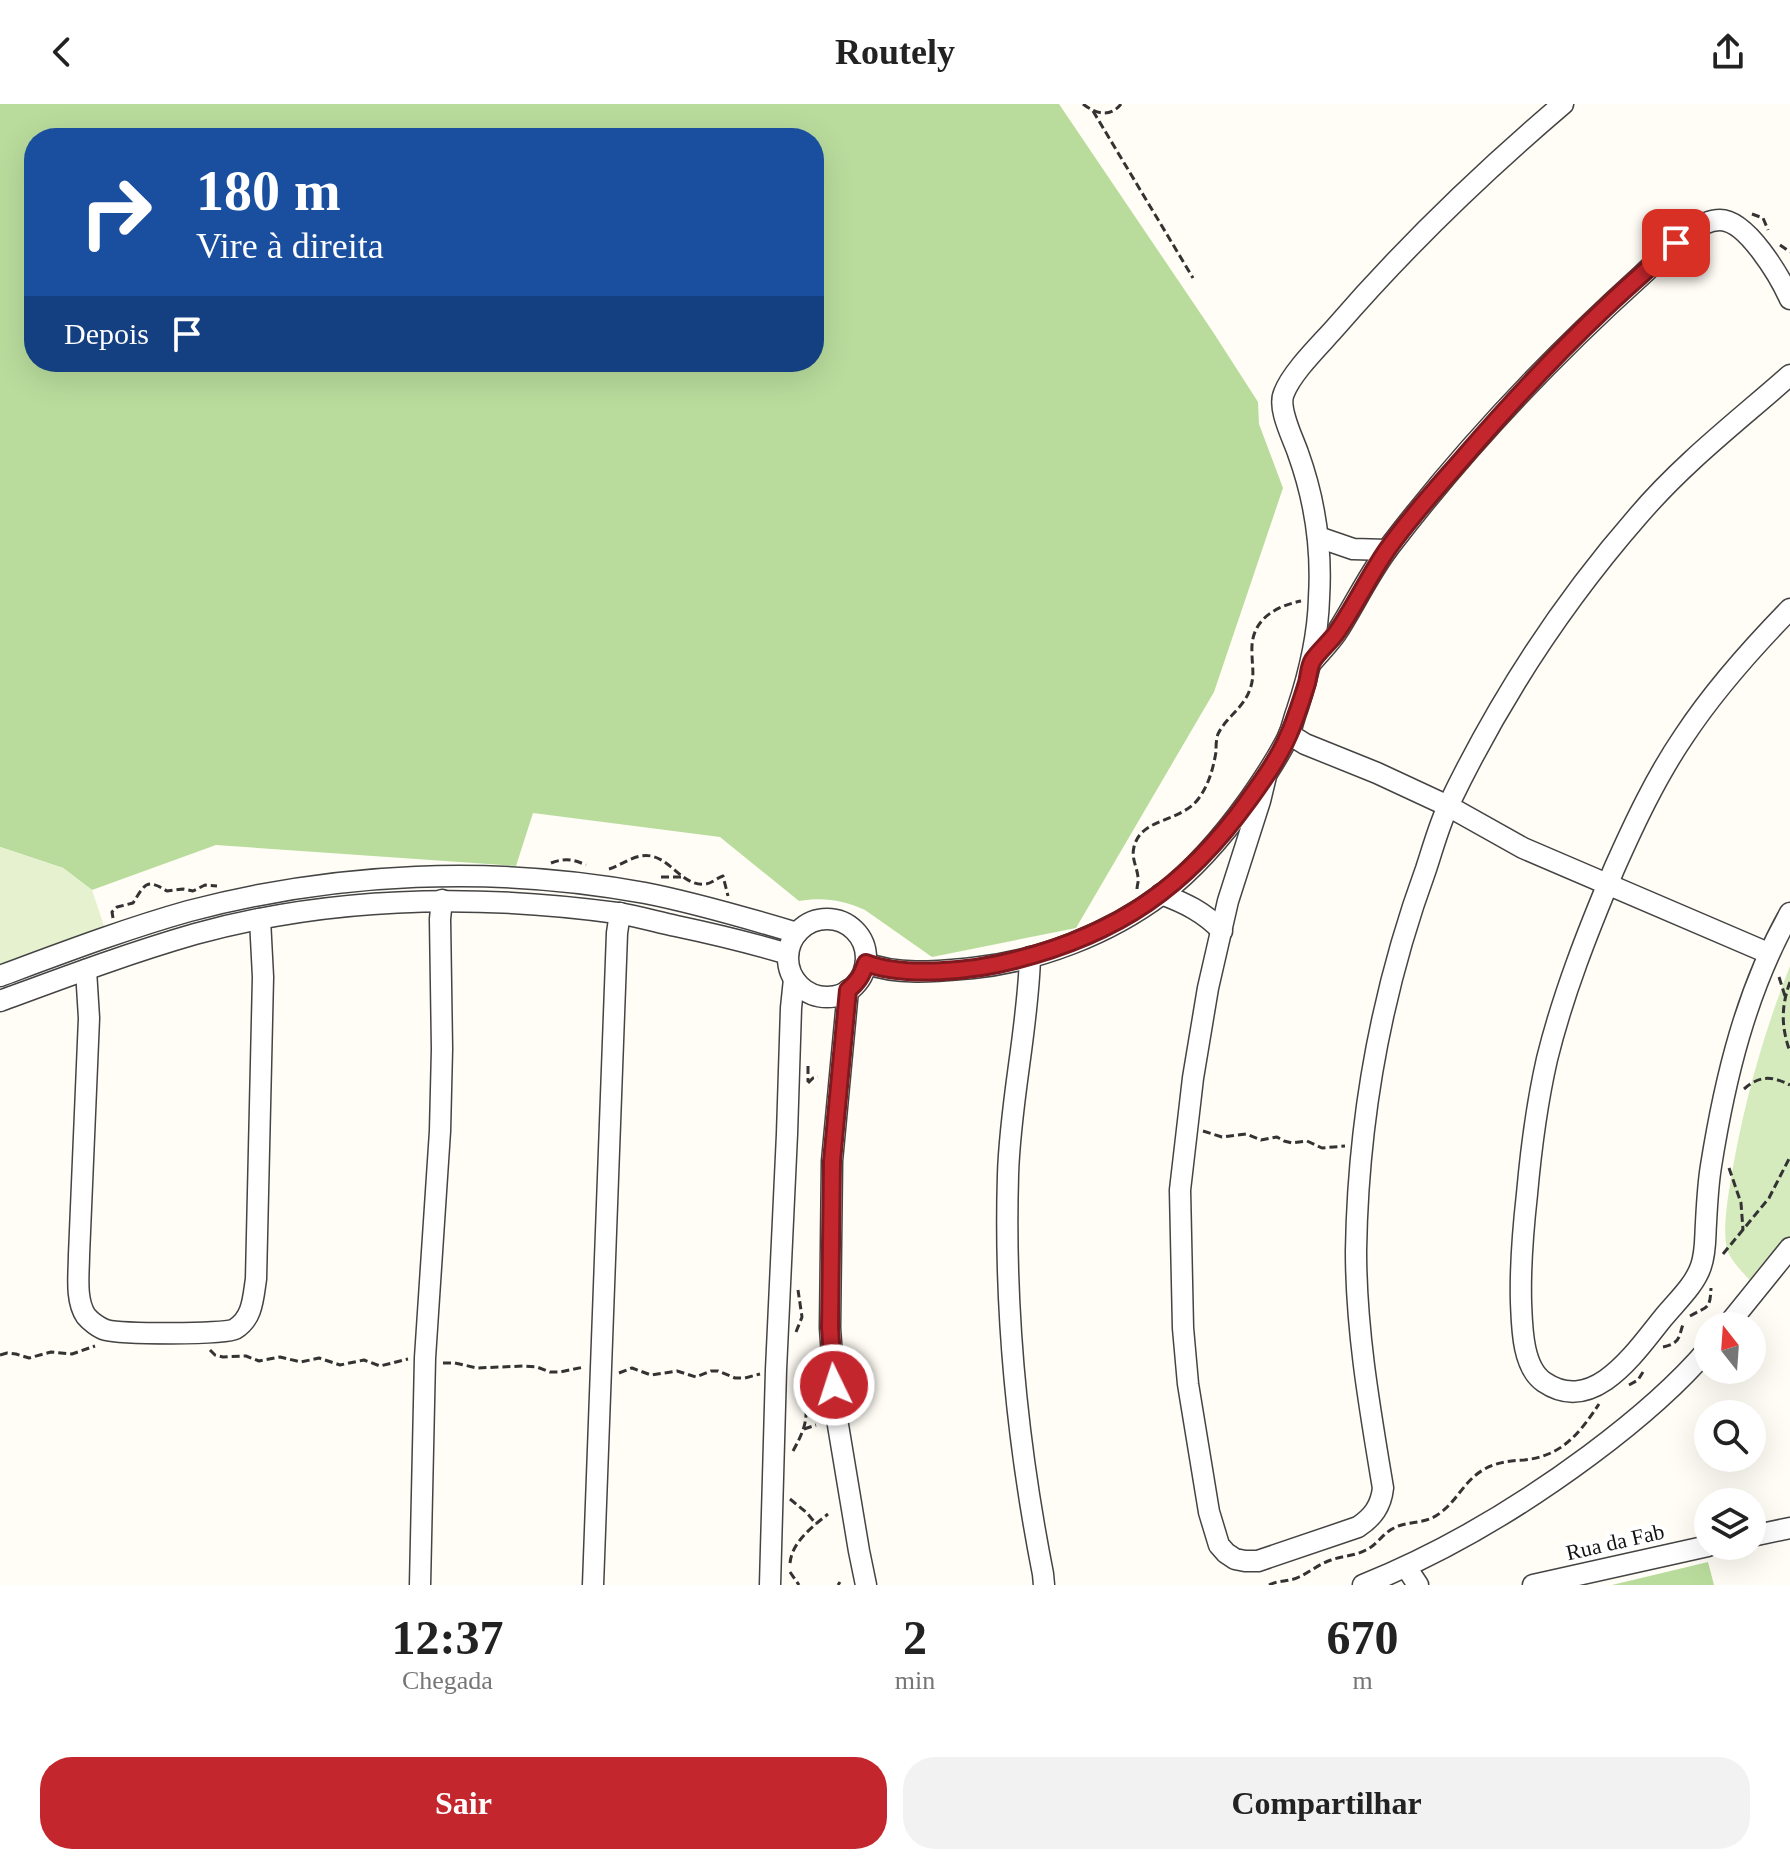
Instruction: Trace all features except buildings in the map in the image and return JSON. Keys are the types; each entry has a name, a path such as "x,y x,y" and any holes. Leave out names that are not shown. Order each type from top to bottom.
{"street":[{"path":"866,963 904,970 956,970 1030,957 1084,938 1132,912 1161,894 1212,847 1266,776 1289,734 1312,662 1319,597 1318,537 1305,474 1282,404 1285,389 1353,306 1450,205 1563,104"},
{"path":"1312,662 1339,629 1387,550 1443,481 1515,399 1604,309 1676,243 1695,229 1717,220 1727,221 1753,241 1790,299"},
{"path":"1266,776 1228,901 1206,1001 1180,1190 1181,1300 1188,1384 1203,1480 1219,1545 1235,1559 1245,1561 1258,1561 1358,1527 1369,1519 1382,1500 1359,1305 1356,1253 1361,1148 1369,1083 1384,1011 1410,912 1448,806 1523,670 1614,544 1672,479 1790,375"},
{"path":"1318,537 1353,549 1387,550"},
{"path":"1790,609 1730,673 1682,739 1629,837 1581,950 1548,1057 1530,1162 1524,1222 1521,1283 1525,1343 1533,1372 1542,1381 1561,1390 1585,1390 1600,1385 1633,1355 1706,1266 1708,1190 1741,1027 1768,953 1790,913"},
{"path":"1289,734 1305,744 1448,806 1523,848 1768,953"},
{"path":"0,976 118,933 191,911 309,887 365,880 487,876 583,884 645,893 797,933"},
{"path":"1161,894 1196,909 1222,931"},
{"path":"420,1585 425,1358 440,1131 442,900"},
{"path":"0,1001 198,934 260,919 306,911 442,900 620,913 788,954"},
{"path":"593,1585 620,913"},
{"path":"86,970 89,1018 79,1281 82,1308 86,1317 107,1330 204,1334 228,1331 237,1328 252,1307 256,1279 263,977 260,919"},
{"path":"831,919 854,929 866,950 863,974 857,983 848,990 830,996 821,996 803,988 794,979 789,967 788,954 797,933 818,920 831,919"},
{"path":"1030,957 1008,1173 1008,1273 1013,1369 1023,1457 1044,1585"},
{"path":"770,1585 776,1370 794,979"},
{"path":"848,990 832,1161 830,1328 836,1413 866,1585"},
{"path":"1738,1312 1790,1248"},
{"path":"1363,1585 1406,1567 1508,1512 1561,1477 1663,1396 1694,1364"},
{"path":"1766,1533 1790,1528"},
{"name":"Rua da Fab","path":"1533,1585 1694,1549"},
{"path":"1406,1567 1418,1585"}],"path":[{"path":"1083,104 1093,111 1193,278"},
{"path":"1093,111 1109,113 1121,104"},
{"path":"1132,912 1138,876 1133,848 1136,840 1149,825 1187,811 1199,798 1212,774 1218,734 1250,691 1254,671 1252,639 1259,625 1270,612 1284,605 1319,597"},
{"path":"608,869 634,858 651,856 696,883 706,884 723,876 735,915"},
{"path":"530,878 540,869 561,859 588,866"},
{"path":"118,933 112,912 117,907 133,903 140,888 147,884 153,883 167,891 193,891 212,885 227,890 235,901"},
{"path":"1790,982 1782,1005 1790,1052"},
{"path":"1724,1100 1734,1098 1751,1083 1763,1078 1777,1078 1790,1085"},
{"path":"1188,1131 1210,1132 1222,1137 1246,1134 1261,1140 1277,1137 1292,1143 1307,1141 1322,1148 1361,1148"},
{"path":"1715,1144 1736,1184 1743,1230"},
{"path":"1660,1347 1677,1341 1686,1319 1708,1308 1711,1303 1706,1266 1743,1230 1769,1198 1790,1157"},
{"path":"802,1317 809,1316"},
{"path":"0,1355 7,1353 29,1358 51,1352 72,1354 96,1346 107,1330"},
{"path":"204,1334 212,1353 223,1357 246,1356 259,1361 280,1357 301,1362 319,1358 340,1365 364,1360 380,1366 425,1358 477,1368 524,1366 560,1372 580,1366 621,1373 632,1368 651,1375 677,1371 696,1377 718,1371 735,1378 776,1370 787,1372 793,1375 807,1411 804,1429 790,1454"},
{"path":"1624,1387 1638,1380 1644,1367"},
{"path":"1269,1585 1300,1577 1315,1566 1341,1556 1364,1552 1395,1527 1422,1523 1432,1518 1449,1506 1471,1478 1492,1465 1541,1456 1565,1445 1585,1426 1606,1397"},
{"path":"804,1429 816,1425"},
{"path":"787,1496 816,1524"},
{"path":"789,1571 791,1554 797,1543 828,1514"}],"green space":[{"path":"0,104 1059,104 1258,402 1259,424 1283,488 1214,692 1076,928 932,957 865,910 833,900 799,901 720,837 533,813 516,866 216,845 92,890 63,868 0,847"},
{"path":"0,847 63,868 92,890 104,926 0,964"},
{"path":"1790,966 1790,1236 1755,1285 1728,1252 1726,1209 1740,1129 1754,1074"},
{"path":"1708,1562 1714,1585 1612,1585"}],"route":[{"path":"834,1385 830,1328 832,1161 848,990 857,983 866,963 904,970 956,970 1030,957 1084,938 1119,920 1161,894 1191,869 1233,822 1266,776 1289,734 1312,662 1335,636 1387,550 1408,522 1515,399 1573,339 1676,243"}]}
